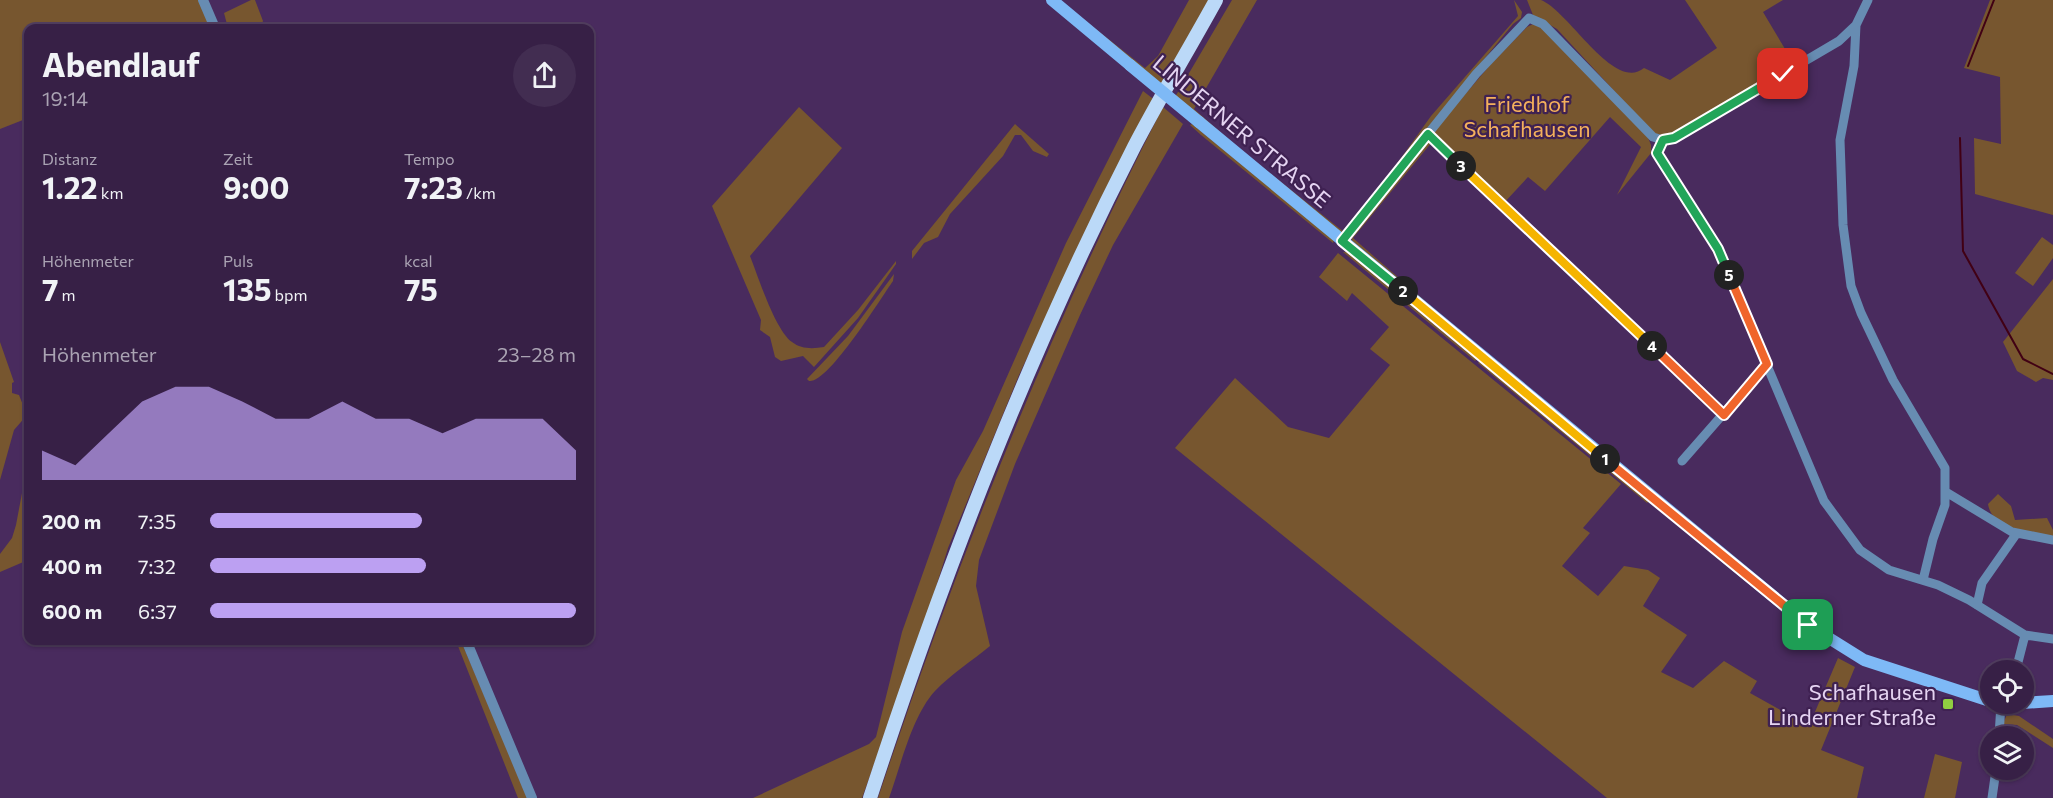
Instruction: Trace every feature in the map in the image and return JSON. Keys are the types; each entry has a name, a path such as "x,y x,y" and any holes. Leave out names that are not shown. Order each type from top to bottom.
{"main road":[{"name":"LINDERNER STRASSE","path":"1052,0 1808,625 1864,660 1980,698"},
{"path":"870,798 915,664 991,459 1065,291 1134,146 1216,0"},
{"path":"2034,702 2053,701"}],"street":[{"path":"203,0 213,24"},
{"path":"1342,241 1476,74 1529,18 1549,29 1653,137 1663,140 1674,138 1839,41 1856,25 1868,0"},
{"path":"1856,25 1854,66 1840,140 1843,225 1851,286 1893,380 1945,468 1945,505 1933,539 1923,580"},
{"path":"1428,134 1724,415"},
{"path":"1663,140 1657,153 1718,249 1824,501 1860,550 1889,570 1923,580 1977,605 2025,635 2053,639"},
{"path":"1682,461 1767,364"},
{"path":"1946,492 2017,533 2053,540"},
{"path":"1977,605 1982,583 2017,533"},
{"path":"2019,660 2025,635"},
{"path":"468,645 531,798"},
{"path":"1992,798 1995,780"}],"green space":[{"path":"0,0 199,0 208,24 24,24 24,120 0,129"},
{"path":"255,0 263,21 262,24 227,24 224,13"},
{"path":"1059,0 1145,68 1158,56 1189,0 1214,0 1162,88"},
{"path":"1232,0 1257,0 1194,109 1237,147 1344,232 1342,234 1175,97"},
{"path":"1514,0 1522,12 1521,18 1513,24 1389,175 1431,116 1518,16"},
{"path":"1527,0 1541,0 1552,7 1592,48 1619,69 1632,73 1644,68 1670,80 1717,48 1685,0 1783,0 1763,12 1794,64 1680,133 1666,136 1654,134 1557,29 1533,15"},
{"path":"1990,0 2053,0 2053,215 1975,194 1974,138 2001,144 2000,77 1964,68"},
{"name":"Friedhof Schafhausen","path":"1533,24 1543,28 1647,135 1651,153 1617,195 1641,147 1610,117 1545,191 1528,177 1503,204 1431,134 1491,64 1527,27"},
{"path":"1143,91 1156,101 1103,195 1019,375 948,548 925,623 862,798 753,798 869,744 876,737 902,632 956,480 983,431 1066,243"},
{"path":"799,107 842,148 750,256 779,326 792,342 799,346 824,347 858,310 896,261 858,318 814,367 803,356 781,361 775,357 770,337 760,330 761,320 712,206"},
{"path":"1163,107 1183,124 1113,245 1080,315 1015,464 979,560 976,586 990,646 948,679 927,701 914,727 889,798 878,798 940,621 1007,447 1081,276"},
{"path":"1015,124 1049,154 1047,157 1033,151 1021,135 1015,135 1003,156 950,214 938,237 924,243 912,259 912,251"},
{"path":"1192,124 1334,240 1333,243 1201,135 1190,125"},
{"path":"1426,140 1432,142 1353,238 1440,314 1351,245 1352,238"},
{"path":"2042,237 2053,245 2053,258 2033,286 2015,273"},
{"path":"1343,252 1348,252 1477,359 1475,361"},
{"path":"1338,253 1621,484 1583,528 1590,533 1562,566 1598,596 1624,566 1648,570 1660,578 1643,606 1687,635 1661,672 1693,688 1724,661 1757,681 1750,693 1809,726 1838,658 1855,667 1821,750 1864,767 1857,798 1607,798 1175,448 1235,378 1288,427 1329,438 1390,365 1370,349 1389,327 1352,293 1347,301 1319,277"},
{"path":"894,274 893,281 841,355 818,378 809,381 807,379 848,336"},
{"path":"2053,279 2053,380 2043,378 2036,382 2017,371 2003,342"},
{"path":"0,342 14,382 12,393 19,395 24,408 24,418 14,430 0,480"},
{"path":"1480,361 1649,501 1647,503 1478,363"},
{"path":"24,482 24,562 0,572 0,554 12,538"},
{"path":"1998,494 2011,506 2015,520 2047,518 2053,530 2053,538 2024,532 1997,519 1988,504"},
{"path":"458,645 463,645 528,798 518,798"},
{"path":"2007,714 2019,716 2034,726 2019,726 2003,724"},
{"path":"2034,726 2053,739 2053,748 2034,736"},
{"path":"1935,754 1962,762 1955,798 1924,798"}],"waterway":[{"path":"1968,66 1994,0"},
{"path":"1960,138 1963,251 2023,359 2053,374"}],"place":[{"name":"Schafhausen Linderner Straße","path":"1948,704"}],"route":[{"path":"1783,74 1674,138 1663,140 1657,153 1718,249 1767,364 1724,415 1428,134 1342,241 1555,416 1702,541 1808,625"}]}
